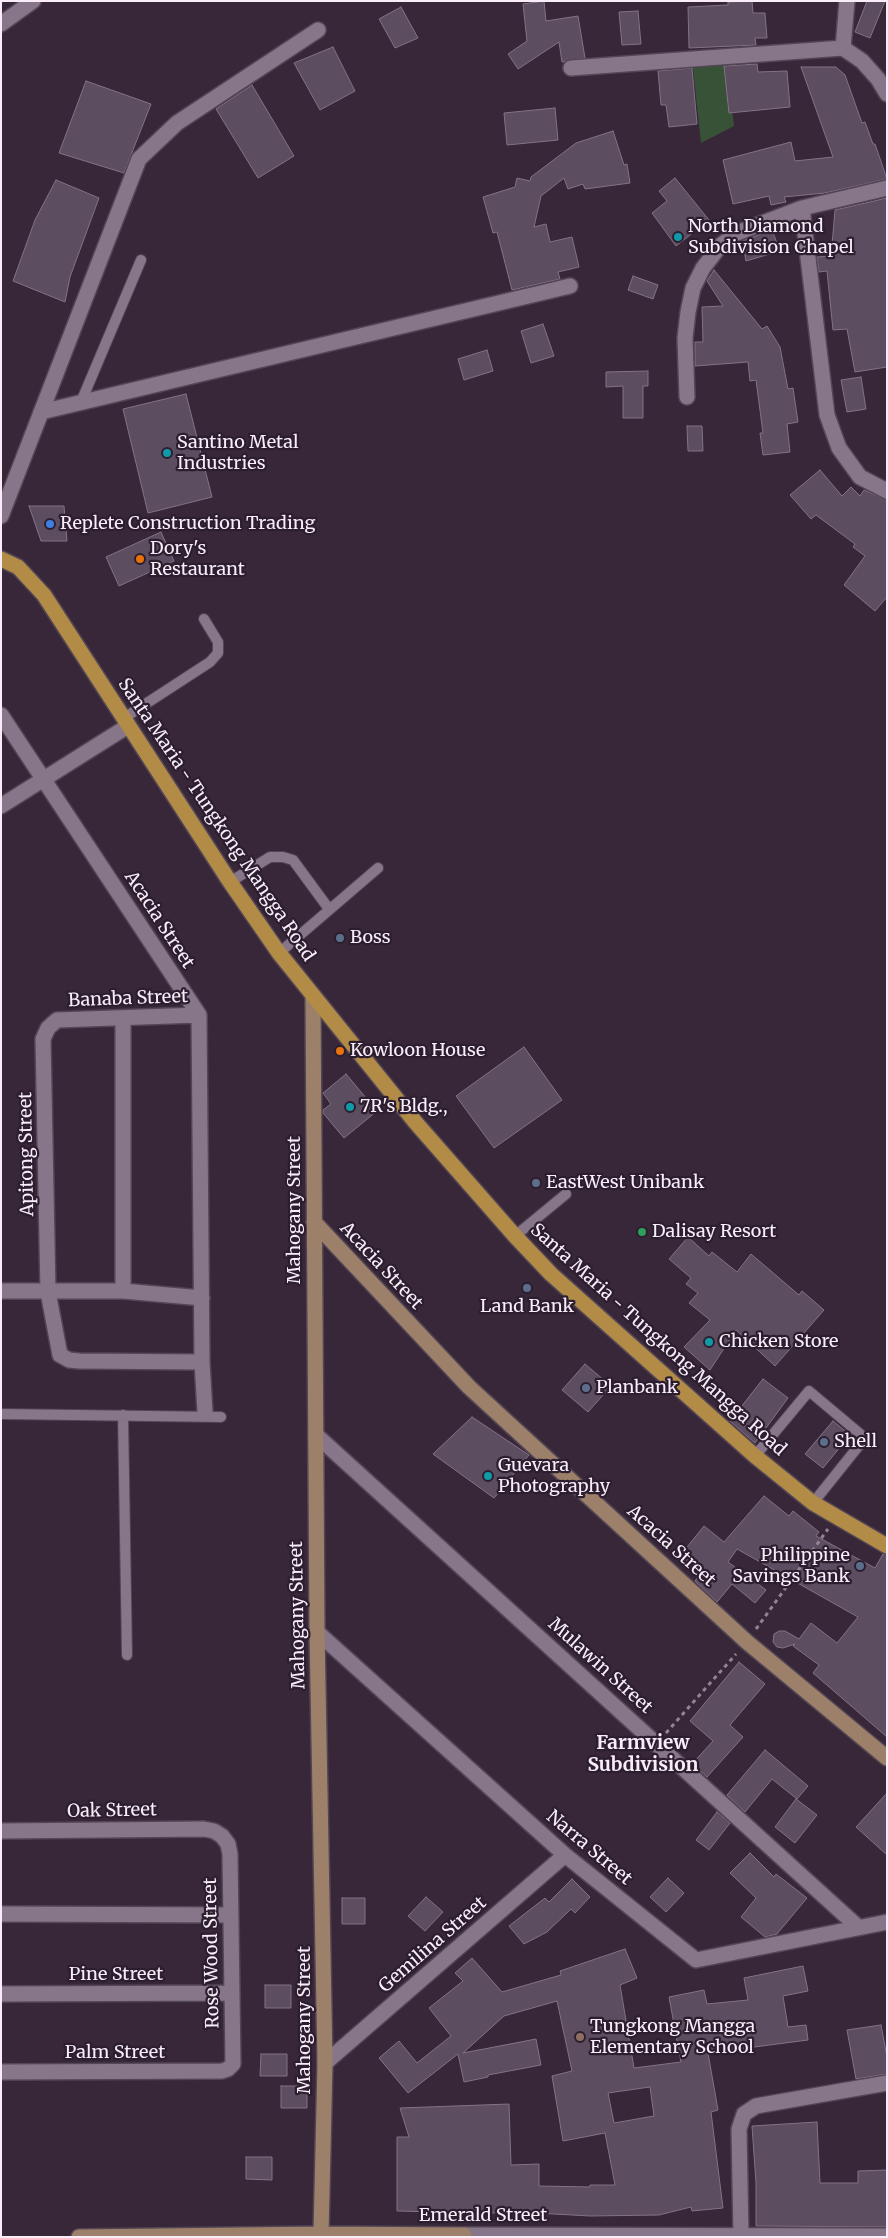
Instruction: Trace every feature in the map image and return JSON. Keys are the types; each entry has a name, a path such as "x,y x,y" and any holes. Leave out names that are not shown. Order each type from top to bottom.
{"main road":[{"name":"Santa Maria - Tungkong Mangga Road","path":"1,559 18,567 44,595 230,882 279,953 416,1123 515,1236 551,1274 754,1456 813,1503 887,1546"}],"street":[{"path":"1,24 33,1"},
{"path":"843,48 847,1"},
{"path":"1,516 138,159 176,122 318,30"},
{"path":"572,68 843,48 862,61 887,94"},
{"path":"687,397 685,338 693,288 703,268 720,246 737,233 802,208 887,188"},
{"path":"802,208 828,415 839,448 860,477 887,491"},
{"path":"41,412 570,286"},
{"name":"Acacia Street","path":"1,715 200,1015"},
{"path":"1,806 44,779 126,722"},
{"name":"Mahogany Street","path":"312,996 317,1632 326,2063 321,2234"},
{"path":"200,1015 202,1362 206,1412"},
{"name":"Banaba Street","path":"57,1020 200,1015"},
{"path":"123,1018 123,1291"},
{"name":"Apitong Street","path":"57,1020 48,1028 43,1039 48,1292 60,1355 69,1360 202,1362"},
{"name":"Acacia Street","path":"314,1222 469,1387 747,1642 887,1758"},
{"path":"1,1292 123,1291 202,1298"},
{"name":"Mulawin Street","path":"316,1435 858,1927"},
{"name":"Narra Street","path":"317,1632 565,1855 696,1960 887,1922"},
{"name":"Oak Street","path":"1,1831 204,1829 214,1831 222,1836"},
{"name":"Rose Wood Street","path":"222,1836 228,1844 230,1854 230,1993 233,2064 228,2069"},
{"name":"Gemilina Street","path":"326,2063 565,1855"},
{"path":"1,1914 230,1914"},
{"name":"Pine Street","path":"1,1994 230,1993"},
{"name":"Palm Street","path":"1,2072 222,2071 228,2069"},
{"path":"741,2236 739,2129 744,2114 756,2106 887,2083"},
{"name":"Emerald Street","path":"79,2237 321,2234 887,2236"}],"lane":[{"path":"81,402 141,260"},
{"path":"126,722 210,662 218,653 218,642 204,619"},
{"path":"230,882 270,857 283,857 293,860 329,909"},
{"path":"279,953 378,868"},
{"path":"515,1236 566,1194"},
{"path":"754,1456 809,1391 864,1438 813,1503"},
{"path":"1,1414 220,1417"},
{"path":"123,1415 127,1655"}],"path":[{"path":"657,1743 747,1642 836,1518"}],"green space":[{"path":"692,59 726,59 734,126 701,143"}],"building":[{"path":"544,1 546,21 578,16 585,58 562,62 559,42 518,69 508,54 527,41 523,4"},
{"path":"752,1 753,13 765,13 767,38 755,38 756,45 689,48 688,7 728,5 728,2"},
{"path":"867,1 885,1 870,38 855,32"},
{"path":"401,7 418,38 395,48 379,19"},
{"path":"638,11 641,44 622,45 619,12"},
{"path":"333,47 355,91 320,110 294,63"},
{"path":"757,64 758,72 787,71 790,107 729,113 724,66"},
{"path":"801,67 836,67 845,75 862,123 865,122 873,144 875,144 887,179 825,193 784,197 786,202 771,205 769,196 733,204 723,160 791,142 795,161 833,157"},
{"path":"692,68 697,124 669,127 666,105 661,105 658,71"},
{"path":"86,81 151,104 124,173 59,153"},
{"path":"252,85 294,156 258,178 216,109"},
{"path":"555,108 558,140 507,145 504,113"},
{"path":"613,131 624,165 627,164 630,183 585,189 583,184 568,189 564,178 541,196 534,227 546,224 550,242 572,237 579,267 558,272 560,279 512,290 497,232 493,233 483,197 515,187 517,178 530,181 531,177 576,143"},
{"path":"675,178 709,220 676,246 652,213 667,201 659,191"},
{"path":"56,180 99,198 70,277 65,302 13,281 35,220"},
{"path":"887,198 887,367 855,372 847,329 833,330 827,271 819,272 817,257 831,256 835,210"},
{"path":"772,230 780,251 746,261 742,241"},
{"path":"714,270 762,329 767,326 780,347 788,389 793,388 798,422 787,424 790,452 763,455 760,433 763,433 756,380 750,381 748,362 695,366 695,342 703,342 702,307 723,306 707,281"},
{"path":"633,276 658,285 653,299 628,290"},
{"path":"543,324 554,356 531,363 521,331"},
{"path":"487,350 493,371 464,380 458,359"},
{"path":"648,371 648,386 643,386 643,418 623,418 623,386 606,387 606,372"},
{"path":"861,377 866,409 847,412 841,380"},
{"name":"Santino Metal Industries","path":"186,394 212,497 148,513 123,409"},
{"path":"687,426 702,426 703,451 688,451"},
{"path":"820,470 842,496 851,487 860,496 864,490 887,500 887,597 875,611 844,585 865,556 853,547 855,544 816,515 811,519 790,495"},
{"name":"Replete Construction Trading","path":"29,506 64,506 67,541 41,541"},
{"name":"Dory's Restaurant","path":"161,532 174,561 119,586 106,557"},
{"path":"524,1047 562,1100 494,1148 456,1096"},
{"name":"7R's Bldg.,","path":"346,1074 377,1111 344,1138 323,1113 323,1110 331,1104 323,1093"},
{"path":"688,1237 709,1256 712,1252 737,1272 751,1254 799,1295 802,1291 824,1310 775,1366 736,1330 710,1370 684,1347 710,1320 689,1303 698,1293 686,1284 691,1278 669,1259"},
{"name":"Planbank","path":"585,1364 611,1386 588,1412 562,1390"},
{"path":"763,1379 788,1398 755,1443 730,1421"},
{"name":"Guevara Photography","path":"472,1417 529,1455 494,1498 433,1454"},
{"path":"833,1421 850,1435 823,1468 805,1454"},
{"path":"764,1496 789,1516 793,1511 819,1532 816,1536 875,1568 883,1554 887,1555 887,1737 813,1673 819,1665 793,1646 795,1644 783,1648 777,1647 773,1642 774,1634 779,1631 785,1631 799,1639 811,1623 837,1643 858,1617 737,1549 728,1562 766,1590 755,1603 732,1584 717,1602 695,1581 700,1574 679,1557 704,1526 724,1542"},
{"path":"739,1662 765,1684 730,1725 743,1737 707,1777 692,1764 713,1741 690,1721"},
{"path":"765,1750 808,1786 797,1799 772,1779 745,1812 727,1795"},
{"path":"887,1793 887,1855 856,1827"},
{"path":"796,1799 817,1815 795,1843 775,1827"},
{"path":"717,1812 730,1823 709,1850 696,1840"},
{"path":"750,1853 774,1877 776,1874 807,1898 777,1934 765,1937 741,1917 756,1898 730,1873"},
{"path":"668,1878 684,1893 666,1912 650,1897"},
{"path":"572,1879 590,1897 575,1913 571,1909 547,1932 524,1944 509,1926 545,1898 549,1902"},
{"path":"426,1897 443,1912 425,1931 408,1916"},
{"path":"342,1898 365,1898 365,1924 342,1924"},
{"name":"Tungkong Mangga Elementary School","path":"625,1949 637,1978 620,1985 634,2068 681,2062 669,1997 704,1990 707,2004 748,2000 744,1978 803,1966 808,1991 783,1996 788,2027 806,2025 808,2040 708,2053 718,2110 711,2112 723,2208 692,2211 691,2207 659,2215 590,2216 518,2212 439,2215 439,2212 397,2211 397,2137 409,2137 400,2108 509,2104 511,2165 539,2164 539,2186 590,2187 590,2185 615,2185 605,2133 563,2141 552,2076 572,2071 557,2001 504,2016 463,2053 536,2039 541,2065 488,2075 488,2077 464,2082 458,2054 408,2093 379,2058 399,2041 417,2063 451,2036 429,2008 463,1981 455,1973 472,1958 502,1992 561,1975 560,1971","holes":["650,2087 654,2116 614,2123 608,2093"]},
{"path":"265,1985 291,1985 291,2008 265,2008"},
{"path":"881,2025 887,2057 887,2074 856,2079 847,2030"},
{"path":"261,2054 287,2054 287,2076 260,2076"},
{"path":"281,2086 307,2086 307,2108 281,2108"},
{"path":"817,2122 820,2183 858,2183 858,2171 887,2170 887,2227 756,2226 756,2183 752,2126"},
{"path":"246,2157 272,2157 272,2180 246,2179"}],"place":[{"name":"North Diamond Subdivision Chapel","path":"678,237"},
{"name":"Santino Metal Industries","path":"167,453"},
{"name":"Replete Construction Trading","path":"50,524"},
{"name":"Dory's Restaurant","path":"140,559"},
{"name":"Boss","path":"340,938"},
{"name":"Kowloon House","path":"340,1051"},
{"name":"7R's Bldg.,","path":"350,1107"},
{"name":"EastWest Unibank","path":"536,1183"},
{"name":"Dalisay Resort","path":"642,1232"},
{"name":"Land Bank","path":"527,1288"},
{"name":"Chicken Store","path":"709,1342"},
{"name":"Planbank","path":"586,1388"},
{"name":"Shell","path":"824,1442"},
{"name":"Guevara Photography","path":"488,1476"},
{"name":"Philippine Savings Bank","path":"860,1566"},
{"name":"Tungkong Mangga Elementary School","path":"580,2037"}],"district":[{"name":"Farmview Subdivision","path":"643,1755"}]}
